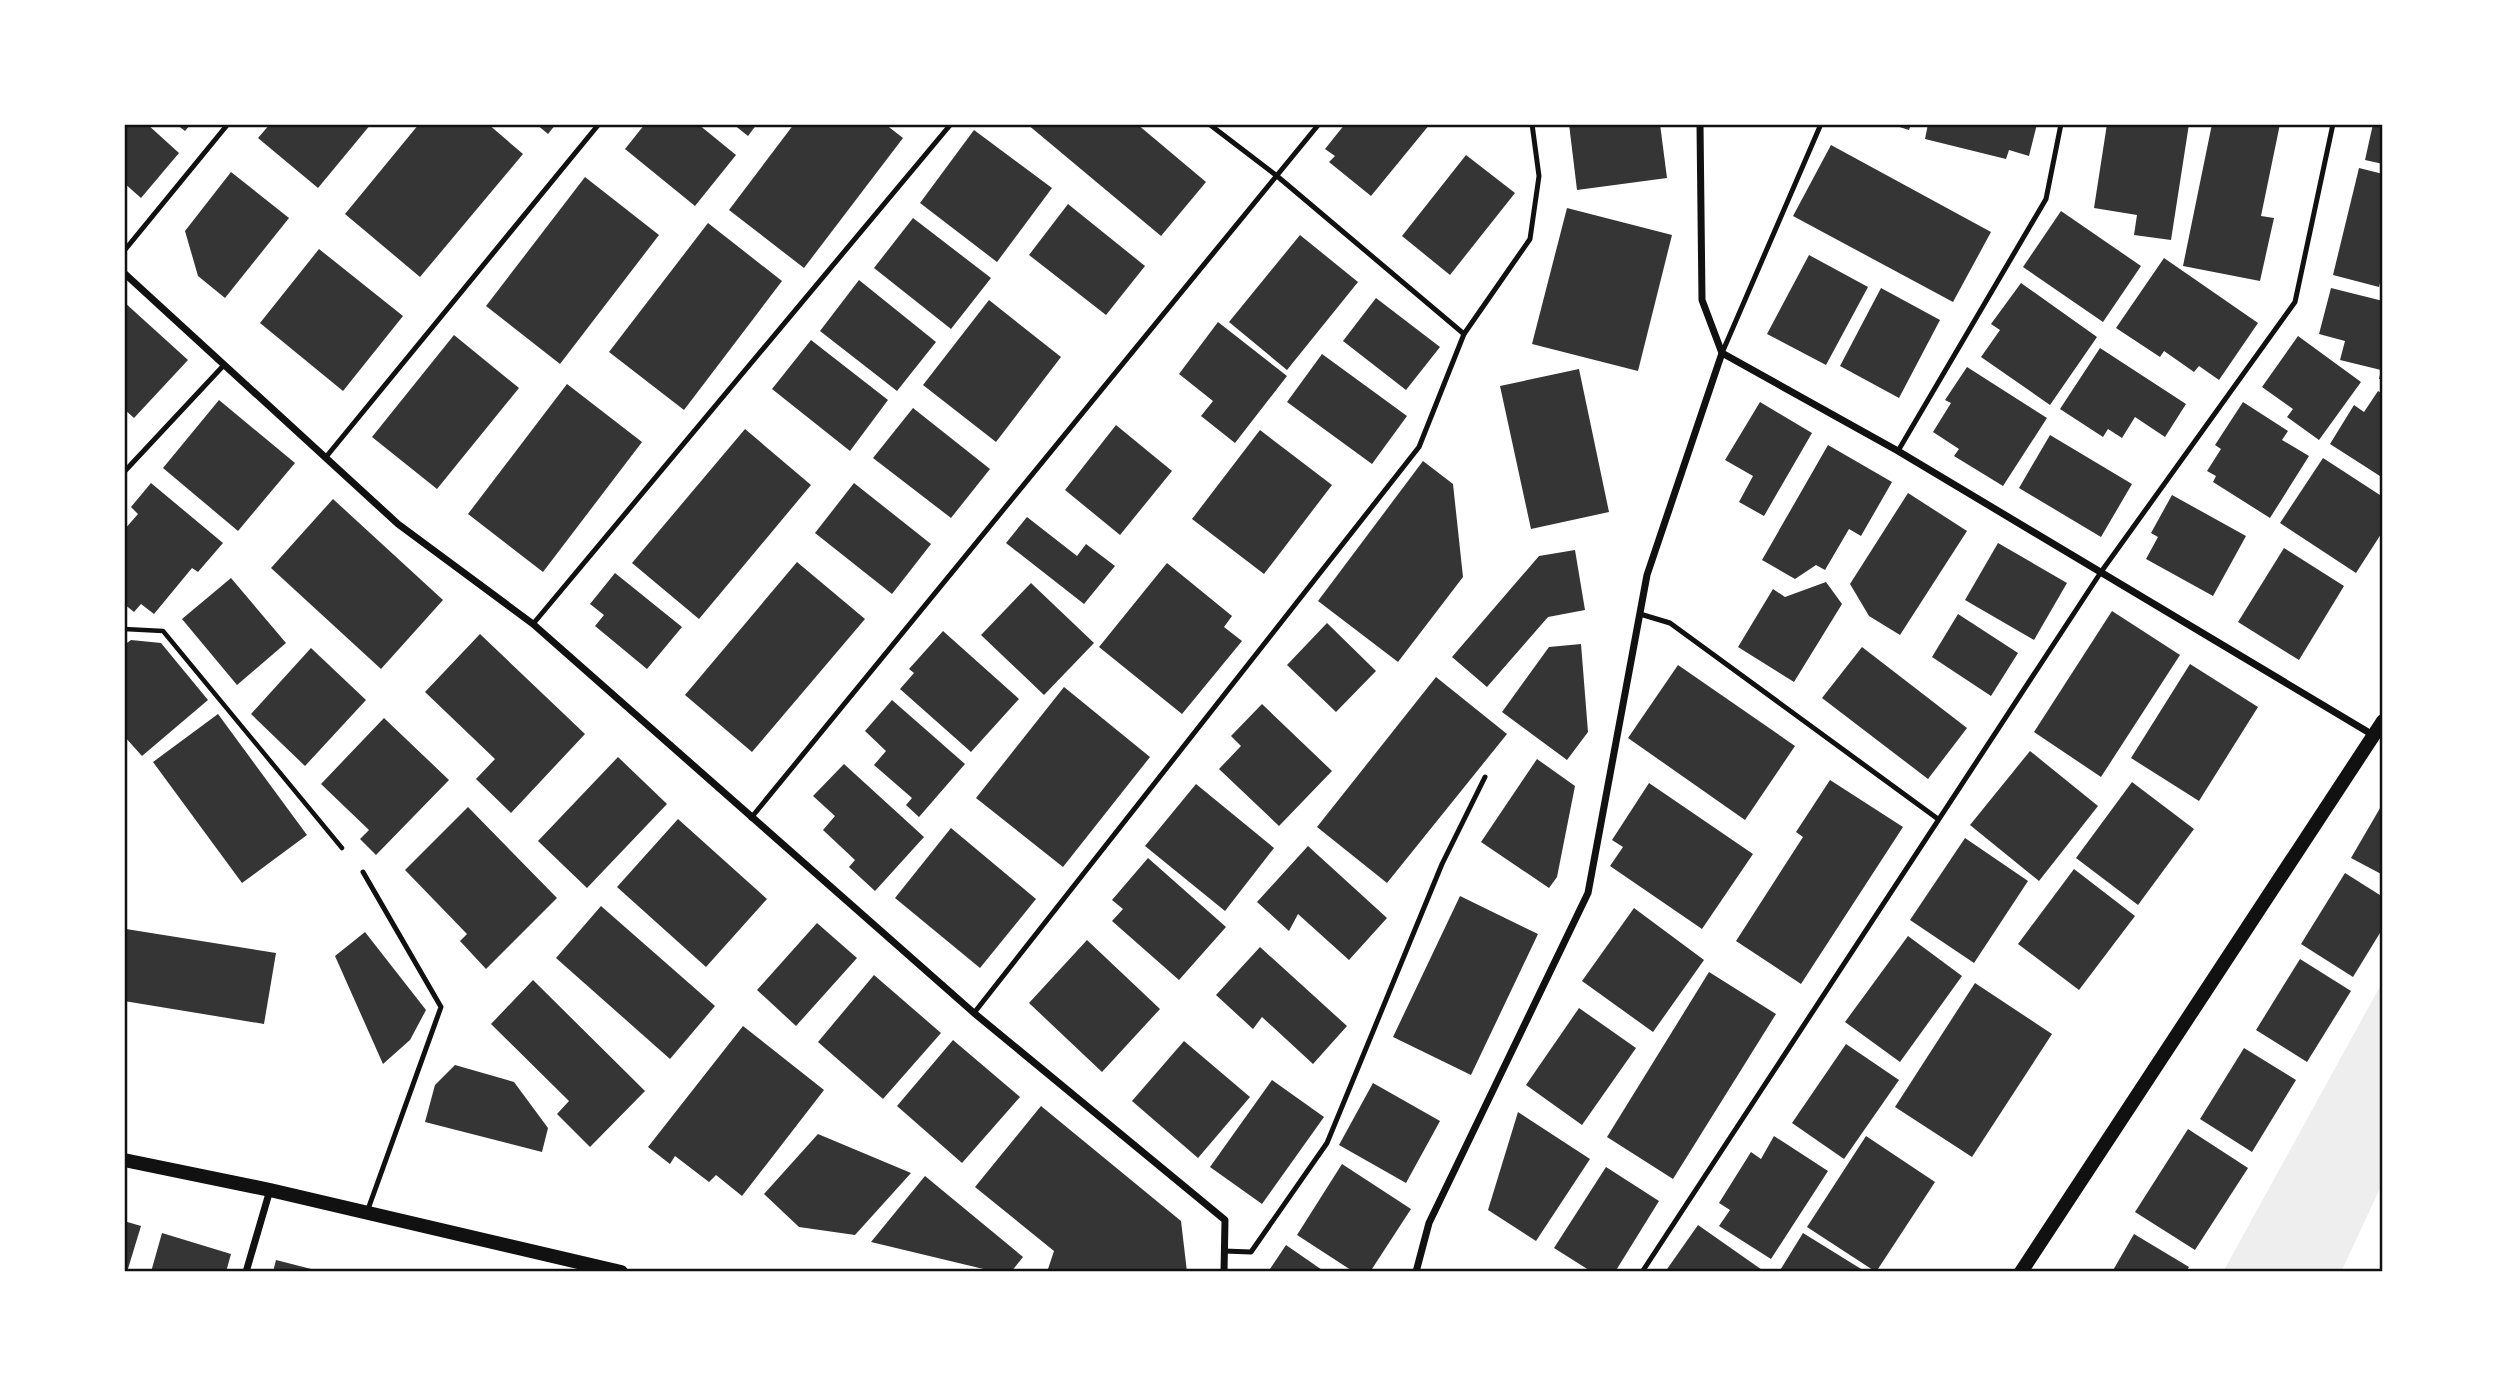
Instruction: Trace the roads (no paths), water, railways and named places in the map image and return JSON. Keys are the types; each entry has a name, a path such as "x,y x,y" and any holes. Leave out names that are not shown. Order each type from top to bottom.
{"main road":[{"path":"2021,1272 2383,722"},
{"path":"124,1160 270,1190 621,1272"}],"street":[{"path":"1416,1272 1429,1223 1588,893 1647,575 1722,353 1702,300 1700,124"},
{"path":"124,273 398,524 533,624 974,1013 1225,1220 1224,1272"},
{"path":"1722,353 1898,452 2374,736"},
{"path":"246,1272 270,1190"}],"lane":[{"path":"124,251 228,124"},
{"path":"326,457 599,124"},
{"path":"533,624 951,124"},
{"path":"1209,124 1277,176 1464,334"},
{"path":"750,818 1319,124"},
{"path":"974,1013 1419,447 1464,334 1530,239 1539,177 1532,124"},
{"path":"1722,353 1821,124"},
{"path":"1898,452 2046,199 2061,124"},
{"path":"1642,1272 2101,572 2295,302 2333,124"},
{"path":"124,472 224,365"},
{"path":"1640,614 1670,623 1938,819"},
{"path":"1224,1251 1251,1252 1327,1143 1442,864 1485,777"},
{"path":"363,873 441,1007 367,1212"}]}
